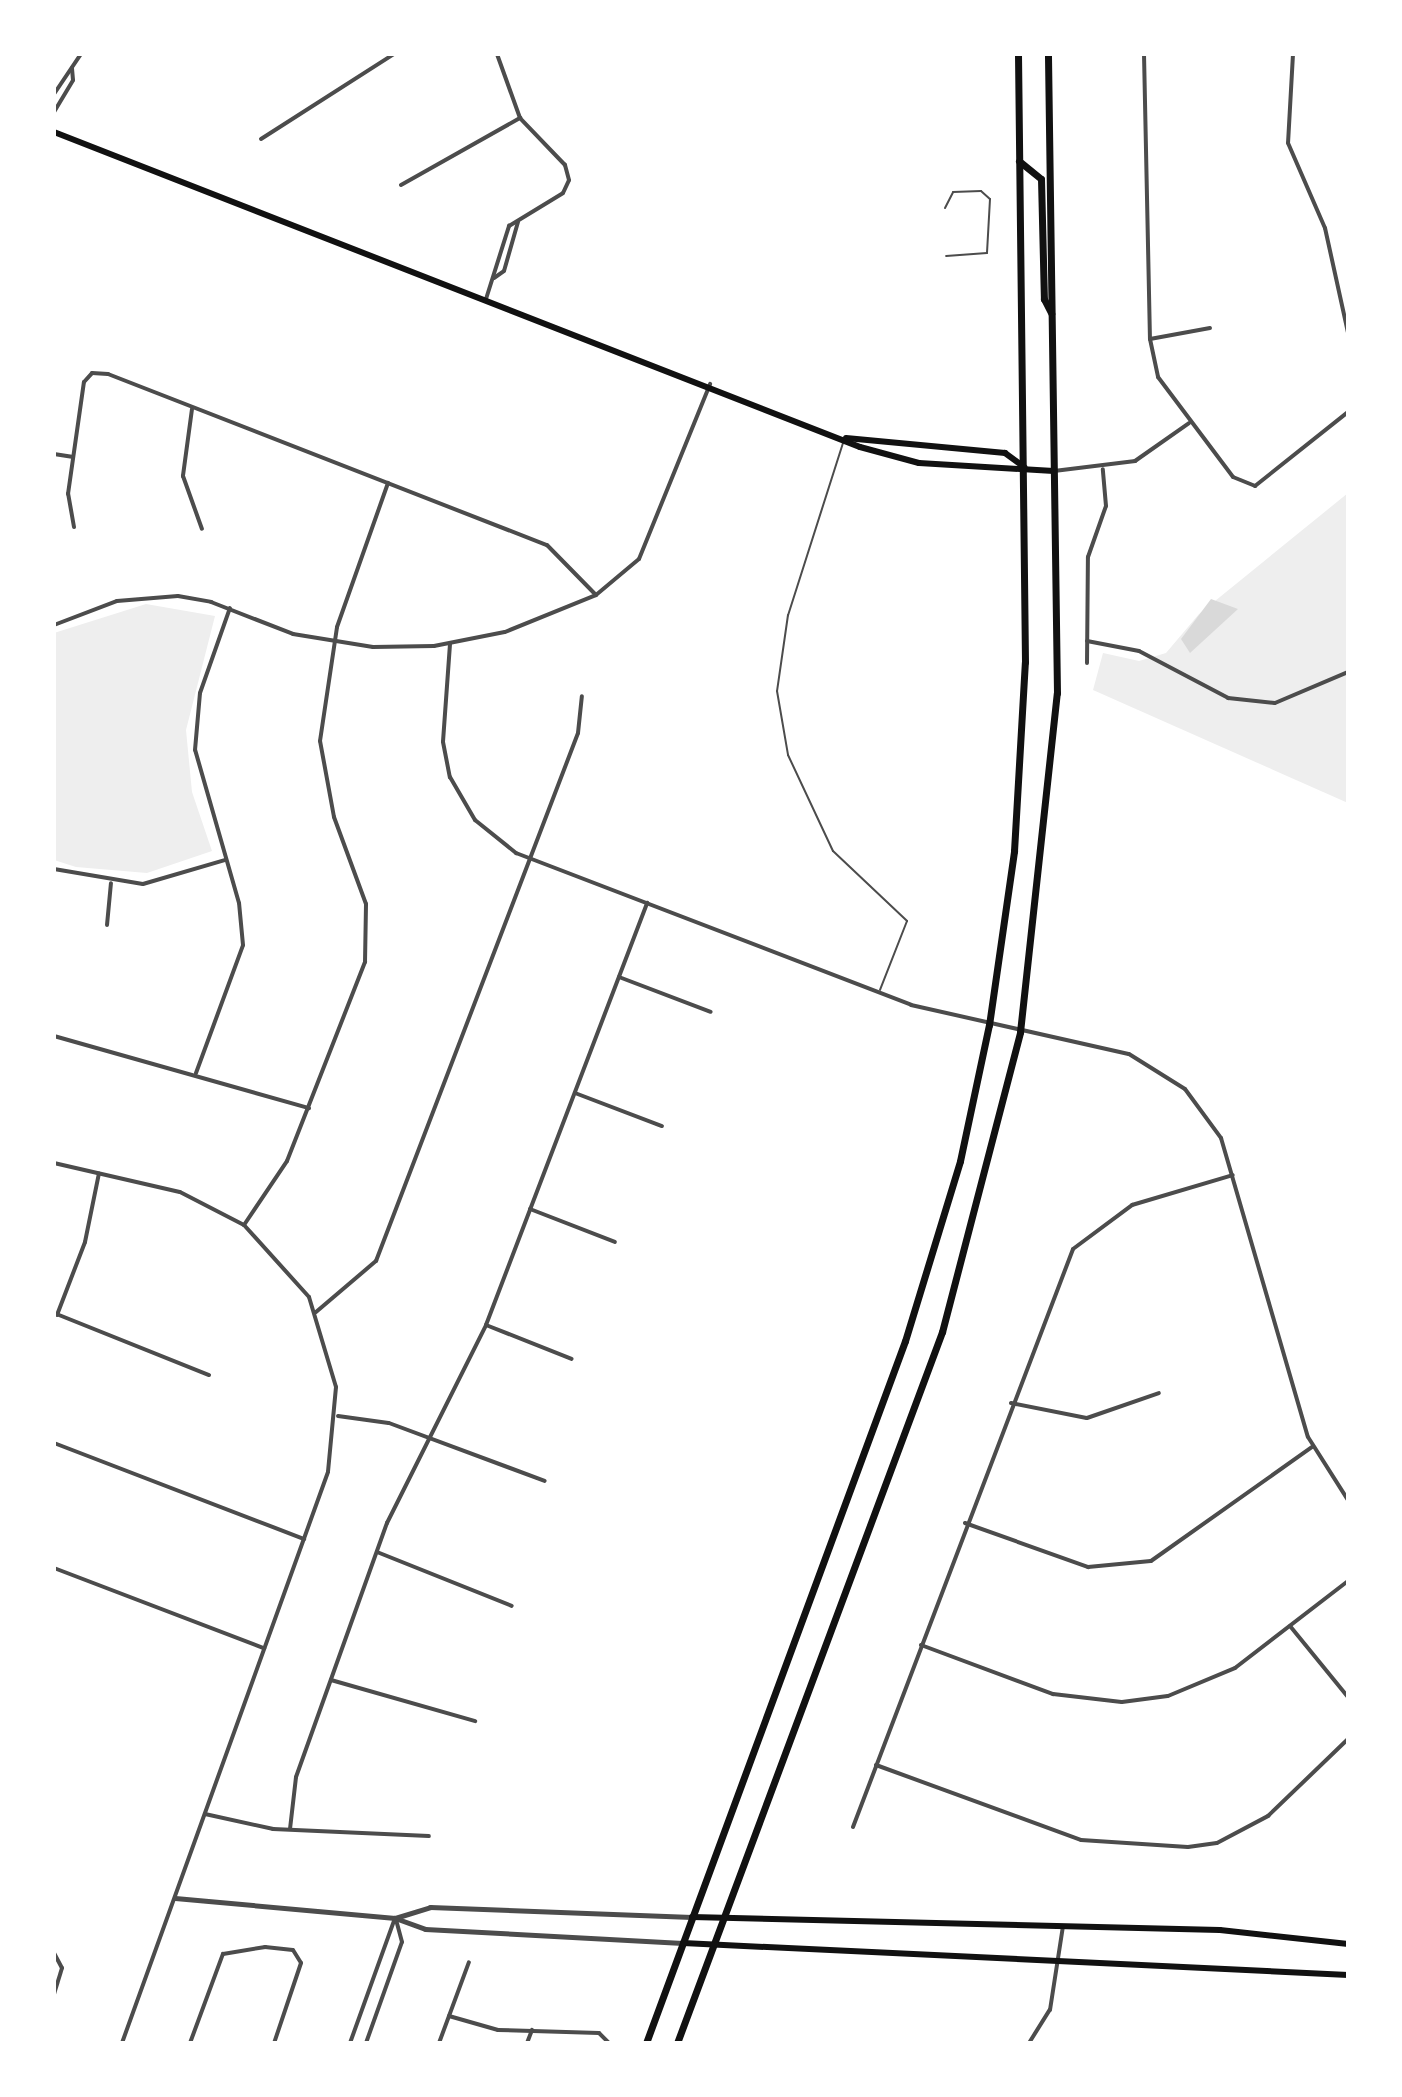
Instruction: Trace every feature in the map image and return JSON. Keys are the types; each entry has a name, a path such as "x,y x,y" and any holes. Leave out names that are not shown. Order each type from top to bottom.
{"main road":[{"path":"646,2043 920,1298 989,1025 1022,753 1024,467 1018,54"},
{"path":"677,2043 945,1322 1020,1032 1053,752 1054,471 1048,54"},
{"path":"54,132 845,438 919,463 1054,471"},
{"path":"1019,161 1041,179 1044,299 1052,315"},
{"path":"845,438 1005,453 1024,467"},
{"path":"692,1917 1220,1930 1348,1944"},
{"path":"683,1943 1058,1958 1348,1975"}],"street":[{"path":"54,94 81,54"},
{"path":"261,139 394,54"},
{"path":"486,299 509,226 563,193 569,180 565,165 520,118 497,54"},
{"path":"1144,54 1150,339 1158,377 1189,423 1233,477 1255,486 1348,412"},
{"path":"1293,54 1288,143 1325,228 1348,333"},
{"path":"54,112 73,80 72,68"},
{"path":"401,185 520,118"},
{"path":"494,278 504,271 518,222"},
{"path":"1150,339 1210,328"},
{"path":"74,527 72,457 84,382 92,373 547,545 596,595"},
{"path":"54,625 132,598 178,596 230,608 293,634 334,641 450,644 505,632 596,595 626,573 649,541 710,384"},
{"path":"192,409 183,476 202,529"},
{"path":"1054,471 1103,469 1135,461 1189,423"},
{"path":"54,454 72,457"},
{"path":"1087,663 1088,557 1106,506 1103,469"},
{"path":"244,1225 287,1161 369,939 363,893 322,764 334,641 388,483"},
{"path":"196,1073 243,945 244,922 199,783 195,717 230,608"},
{"path":"1087,641 1139,651 1228,698 1275,703 1348,672"},
{"path":"450,644 443,742 450,777 483,829 529,859 879,993 989,1025 1115,1050 1162,1072 1209,1117 1233,1175 1312,1447 1348,1500"},
{"path":"316,1312 376,1261 578,733 582,696"},
{"path":"54,869 111,883 172,880 225,860"},
{"path":"107,925 111,883"},
{"path":"290,1829 296,1777 377,1552 486,1325 647,903"},
{"path":"619,977 711,1012"},
{"path":"54,1036 196,1073 309,1108"},
{"path":"575,1093 662,1126"},
{"path":"54,1163 180,1192 244,1225 287,1265 316,1312 335,1370 338,1416 304,1539 122,2043"},
{"path":"99,1173 85,1242 56,1314 209,1375"},
{"path":"853,1827 1064,1265 1088,1233 1132,1205 1233,1175"},
{"path":"530,1209 615,1242"},
{"path":"486,1325 572,1359"},
{"path":"1011,1403 1087,1418 1159,1393"},
{"path":"338,1416 432,1438 545,1481"},
{"path":"54,1443 304,1539"},
{"path":"965,1523 1088,1567 1151,1561 1312,1447"},
{"path":"377,1552 512,1606"},
{"path":"54,1568 264,1648"},
{"path":"921,1645 1053,1694 1122,1702 1202,1684 1290,1626 1348,1581"},
{"path":"1290,1626 1348,1697"},
{"path":"331,1680 475,1721"},
{"path":"876,1765 1081,1840 1188,1847 1256,1824 1348,1739"},
{"path":"205,1814 290,1829 429,1836"},
{"path":"175,1898 395,1918 425,1929 683,1943"},
{"path":"395,1918 430,1907 692,1917"},
{"path":"350,2043 395,1918"},
{"path":"366,2043 402,1942 395,1918"},
{"path":"1029,2043 1050,2010 1063,1926"},
{"path":"190,2043 223,1954 265,1947 293,1950 301,1963 274,2043"},
{"path":"54,1953 62,1968 54,1995"},
{"path":"439,2043 469,1962"},
{"path":"449,2016 480,2028 599,2033 609,2043"},
{"path":"527,2043 532,2030"}],"lane":[{"path":"945,208 953,192 981,191 990,199 987,253 946,256"},
{"path":"845,438 788,615 777,691 788,755 833,851 907,921 879,993"}],"shaded area":[{"path":"1348,493 1348,803 1093,690 1103,653 1139,661 1166,653 1199,614"},
{"path":"1211,599 1238,609 1190,653 1181,639"},
{"path":"146,604 215,616 186,730 192,792 212,851 147,873 76,867 54,860 54,633"}]}
